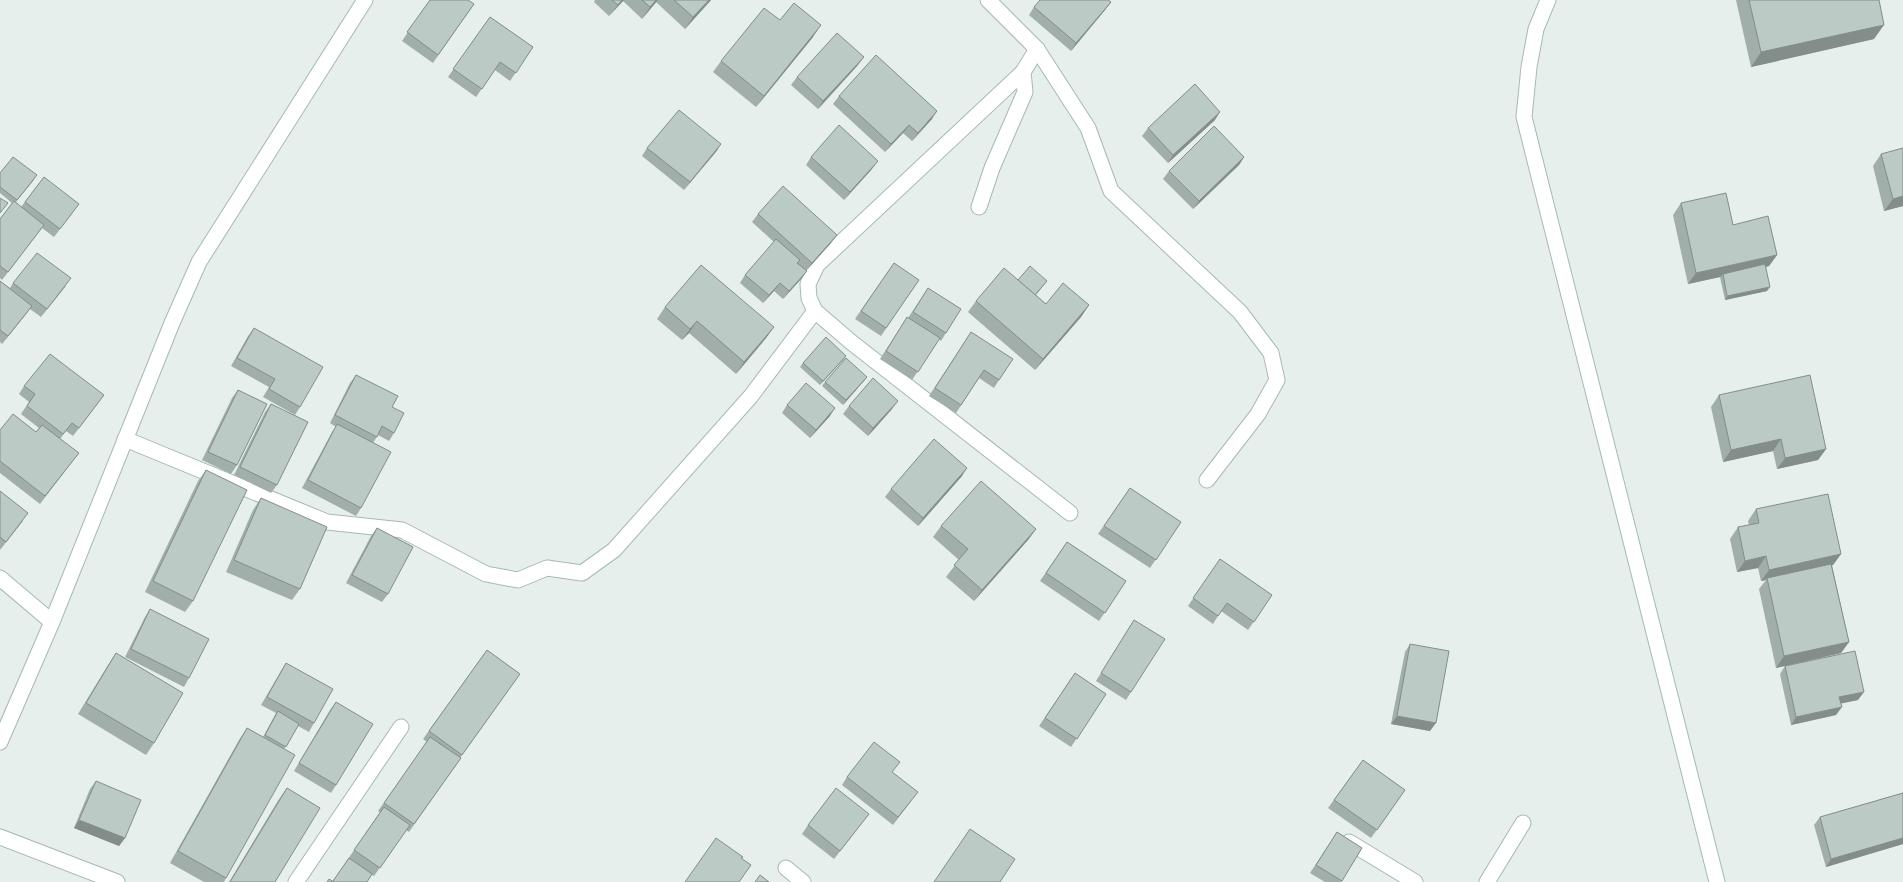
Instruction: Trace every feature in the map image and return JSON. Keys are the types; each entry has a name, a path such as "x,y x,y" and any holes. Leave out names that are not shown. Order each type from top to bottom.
{"street":[{"path":"0,742 52,622 125,438 199,262 364,0"},
{"path":"988,0 1037,49 1088,128 1111,191 1240,312 1271,353 1277,380 1258,414 1207,480"},
{"path":"1548,0 1536,29 1529,67 1524,117 1717,882"},
{"path":"1037,49 1023,72 818,265 808,284 809,298 815,311 857,347 1070,513"},
{"path":"978,207 992,168 1025,92 1023,72"},
{"path":"125,438 327,522 402,530 486,574 518,580 547,568 582,573 614,550 752,396 815,311"},
{"path":"0,578 52,622"},
{"path":"296,882 402,727"},
{"path":"1487,882 1523,823"},
{"path":"0,837 117,882"},
{"path":"1349,842 1415,882"},
{"path":"786,868 803,882"}],"building":[{"path":"430,0 468,0 474,4 438,55 407,32"},
{"path":"612,0 622,0 618,5"},
{"path":"642,0 656,0 650,7"},
{"path":"674,0 709,0 693,17"},
{"path":"1040,0 1108,0 1111,2 1076,43 1034,7"},
{"path":"1749,0 1879,0 1884,25 1761,52"},
{"path":"794,3 821,25 764,96 721,61 764,8 780,20"},
{"path":"490,17 533,47 516,73 500,62 482,89 453,69"},
{"path":"837,33 864,57 823,101 797,77"},
{"path":"876,55 937,111 918,133 909,125 891,144 839,96"},
{"path":"1195,84 1220,112 1173,155 1148,128"},
{"path":"679,110 721,144 690,182 647,148"},
{"path":"839,125 878,161 850,192 811,157"},
{"path":"1214,126 1244,157 1199,201 1169,171"},
{"path":"1903,148 1903,196 1893,199 1881,154"},
{"path":"13,157 37,175 17,200 0,187 0,173"},
{"path":"44,177 79,204 60,229 25,202"},
{"path":"783,186 837,235 812,263 758,214"},
{"path":"1726,193 1733,225 1768,216 1777,255 1696,273 1681,203"},
{"path":"0,198 8,203 0,213"},
{"path":"14,201 44,225 8,272 0,266 0,219"},
{"path":"776,239 800,260 797,263 807,271 789,291 780,283 769,295 745,275"},
{"path":"37,253 71,278 47,309 13,283"},
{"path":"894,263 919,280 886,328 861,311"},
{"path":"1765,264 1770,287 1727,296 1723,274"},
{"path":"701,265 774,327 744,362 697,321 690,329 665,307"},
{"path":"1030,266 1047,281 1035,295 1018,280"},
{"path":"1004,268 1046,304 1063,283 1089,305 1043,359 976,301"},
{"path":"0,281 32,306 8,336 0,330"},
{"path":"928,288 961,309 946,333 913,312"},
{"path":"907,317 940,338 918,372 886,351"},
{"path":"254,328 323,367 300,407 269,389 275,379 237,358"},
{"path":"971,332 1013,359 999,380 984,370 961,405 935,388"},
{"path":"826,337 846,356 823,381 803,363"},
{"path":"50,354 104,395 79,428 72,423 63,434 27,406 35,394 24,386"},
{"path":"846,358 867,377 846,400 825,382"},
{"path":"356,375 398,396 392,407 404,413 394,433 382,426 377,437 335,415"},
{"path":"1810,375 1826,449 1785,458 1781,439 1731,450 1719,395"},
{"path":"873,378 898,401 873,428 849,406"},
{"path":"806,383 835,408 816,430 787,405"},
{"path":"238,390 267,404 237,465 208,452"},
{"path":"271,404 308,422 277,485 240,467"},
{"path":"13,414 36,432 42,425 79,453 45,496 0,461 0,430"},
{"path":"337,424 391,452 361,508 308,480"},
{"path":"934,439 967,468 923,518 891,489"},
{"path":"206,470 247,490 193,601 153,581"},
{"path":"981,481 1036,529 982,590 954,565 968,549 941,526"},
{"path":"1130,488 1181,522 1156,560 1104,526"},
{"path":"0,491 28,513 6,542 0,537"},
{"path":"1828,494 1841,554 1769,570 1766,556 1745,561 1738,527 1759,523 1756,509"},
{"path":"261,498 327,527 300,589 234,560"},
{"path":"377,528 413,547 388,594 352,575"},
{"path":"1067,542 1126,581 1105,613 1046,573"},
{"path":"1220,559 1272,595 1254,622 1227,603 1218,616 1193,598"},
{"path":"1831,564 1849,642 1784,656 1767,578"},
{"path":"150,609 209,639 189,678 131,649"},
{"path":"1134,620 1165,639 1131,692 1101,673"},
{"path":"1410,644 1449,651 1436,723 1397,716"},
{"path":"487,650 520,674 462,755 429,731"},
{"path":"1855,651 1864,692 1839,697 1842,707 1796,717 1785,666"},
{"path":"116,653 183,693 154,743 86,703"},
{"path":"286,663 333,689 314,723 267,697"},
{"path":"1075,673 1106,694 1077,739 1045,718"},
{"path":"336,702 373,724 336,785 299,763"},
{"path":"278,711 299,724 286,747 265,735"},
{"path":"247,728 295,755 226,878 178,851"},
{"path":"430,737 461,758 414,824 384,803"},
{"path":"874,742 900,762 892,772 918,792 898,817 847,777"},
{"path":"1363,760 1405,790 1377,830 1334,800"},
{"path":"96,781 141,800 125,838 79,820"},
{"path":"287,788 320,808 275,882 230,882"},
{"path":"836,788 869,814 840,851 808,825"},
{"path":"1903,793 1903,838 1831,859 1820,817"},
{"path":"384,807 410,825 380,868 354,850"},
{"path":"970,829 1015,859 1000,882 934,882"},
{"path":"1337,832 1362,848 1342,881 1316,865"},
{"path":"716,838 751,865 739,882 685,882"},
{"path":"349,858 372,874 367,882 333,881"},
{"path":"760,875 769,882 755,882"}]}
